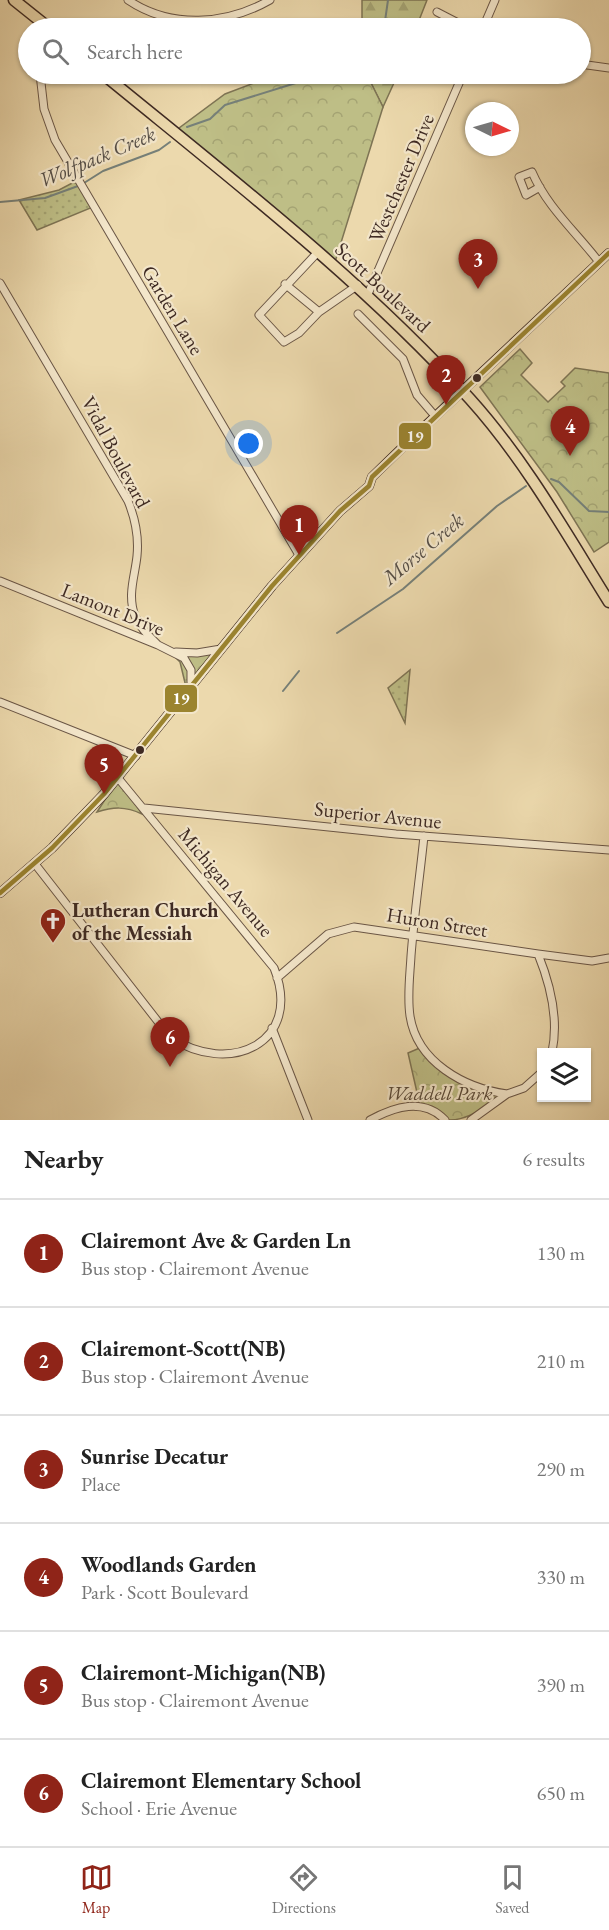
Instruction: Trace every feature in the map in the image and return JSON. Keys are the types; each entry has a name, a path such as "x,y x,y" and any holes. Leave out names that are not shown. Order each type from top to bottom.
{"highway":[{"path":"18,1 38,18"},
{"name":"Scott Boulevard","path":"116,84 358,285 417,342 462,391 518,461 572,540 609,602"}],"main road":[{"path":"0,893 77,824 118,778 221,649 299,555 340,510 369,486 372,477 609,253"}],"street":[{"path":"128,0 159,15 182,18"},
{"path":"224,18 270,0"},
{"path":"487,18 495,0"},
{"path":"437,12 449,18"},
{"path":"591,66 609,68"},
{"name":"Garden Lane","path":"41,84 48,125 80,185 299,555"},
{"name":"Westchester Drive","path":"368,294 459,84"},
{"path":"540,187 556,212 576,232 599,262"},
{"path":"318,252 285,284 259,315 284,342 299,333 319,312 358,285"},
{"name":"Vidal Boulevard","path":"0,283 128,501 134,518 138,544 132,606 138,622 158,645"},
{"path":"285,284 319,312"},
{"path":"358,314 403,359 417,395 435,416"},
{"name":"Lamont Drive","path":"0,581 167,649 189,663 192,673 191,686"},
{"path":"167,649 190,653 221,649"},
{"path":"0,703 135,756"},
{"name":"Michigan Avenue","path":"118,778 269,961 278,978 279,1008 272,1028"},
{"name":"Superior Avenue","path":"144,807 424,836 609,850"},
{"path":"424,836 413,934 410,1016 416,1036 431,1060 453,1075 473,1085 507,1094"},
{"path":"35,864 170,1037 195,1051 222,1055 242,1052 263,1042 272,1028"},
{"name":"Huron Street","path":"278,978 321,939 336,930 354,927 592,961 609,957"},
{"path":"538,954 550,988 554,1011 553,1048"},
{"path":"272,1028 308,1120"},
{"path":"471,1120 507,1094 524,1088 537,1076"},
{"path":"370,1120 392,1109 413,1105 427,1108 445,1120"}],"green space":[{"path":"362,0 427,0 420,18 362,18"},
{"path":"251,84 372,84 383,107 335,262 171,134 225,94"},
{"path":"372,84 393,84 383,107"},
{"path":"78,180 93,207 37,230 19,200 59,190"},
{"path":"520,349 532,363 521,375 548,402 565,386 561,382 575,368 609,373 609,542 594,552 557,492 480,387"},
{"path":"167,649 221,650 187,691 180,662"},
{"path":"410,670 405,723 388,688"},
{"path":"119,778 142,814 119,808 97,812"},
{"name":"Waddell Park","path":"422,1047 428,1057 445,1072 500,1096 463,1118 449,1120 421,1110 408,1053"}],"waterway":[{"name":"Wolfpack Creek","path":"385,18 388,0"},
{"name":"Wolfpack Creek","path":"187,127 210,119 225,105 293,84"},
{"name":"Wolfpack Creek","path":"84,183 103,171 159,150 170,142"},
{"name":"Wolfpack Creek","path":"0,202 45,198 78,186"},
{"name":"Morse Creek","path":"551,479 559,482 589,511 609,512"},
{"name":"Morse Creek","path":"337,633 403,589 497,506 526,486"},
{"path":"283,691 299,671"}],"transit line":[{"name":"19","path":"0,893 52,848 104,794 272,586 340,511 369,486 372,477 609,253"}],"place":[{"name":"Sunrise Decatur","path":"478,289"},
{"name":"Clairemont-Scott(NB)","path":"446,405"},
{"name":"Woodlands Garden","path":"570,456"},
{"name":"Clairemont Ave & Garden Ln","path":"299,555"},
{"name":"Clairemont-Michigan(NB)","path":"104,794"},
{"name":"Lutheran Church of the Messiah","path":"53,944"},
{"name":"Clairemont Elementary School","path":"170,1067"}]}
